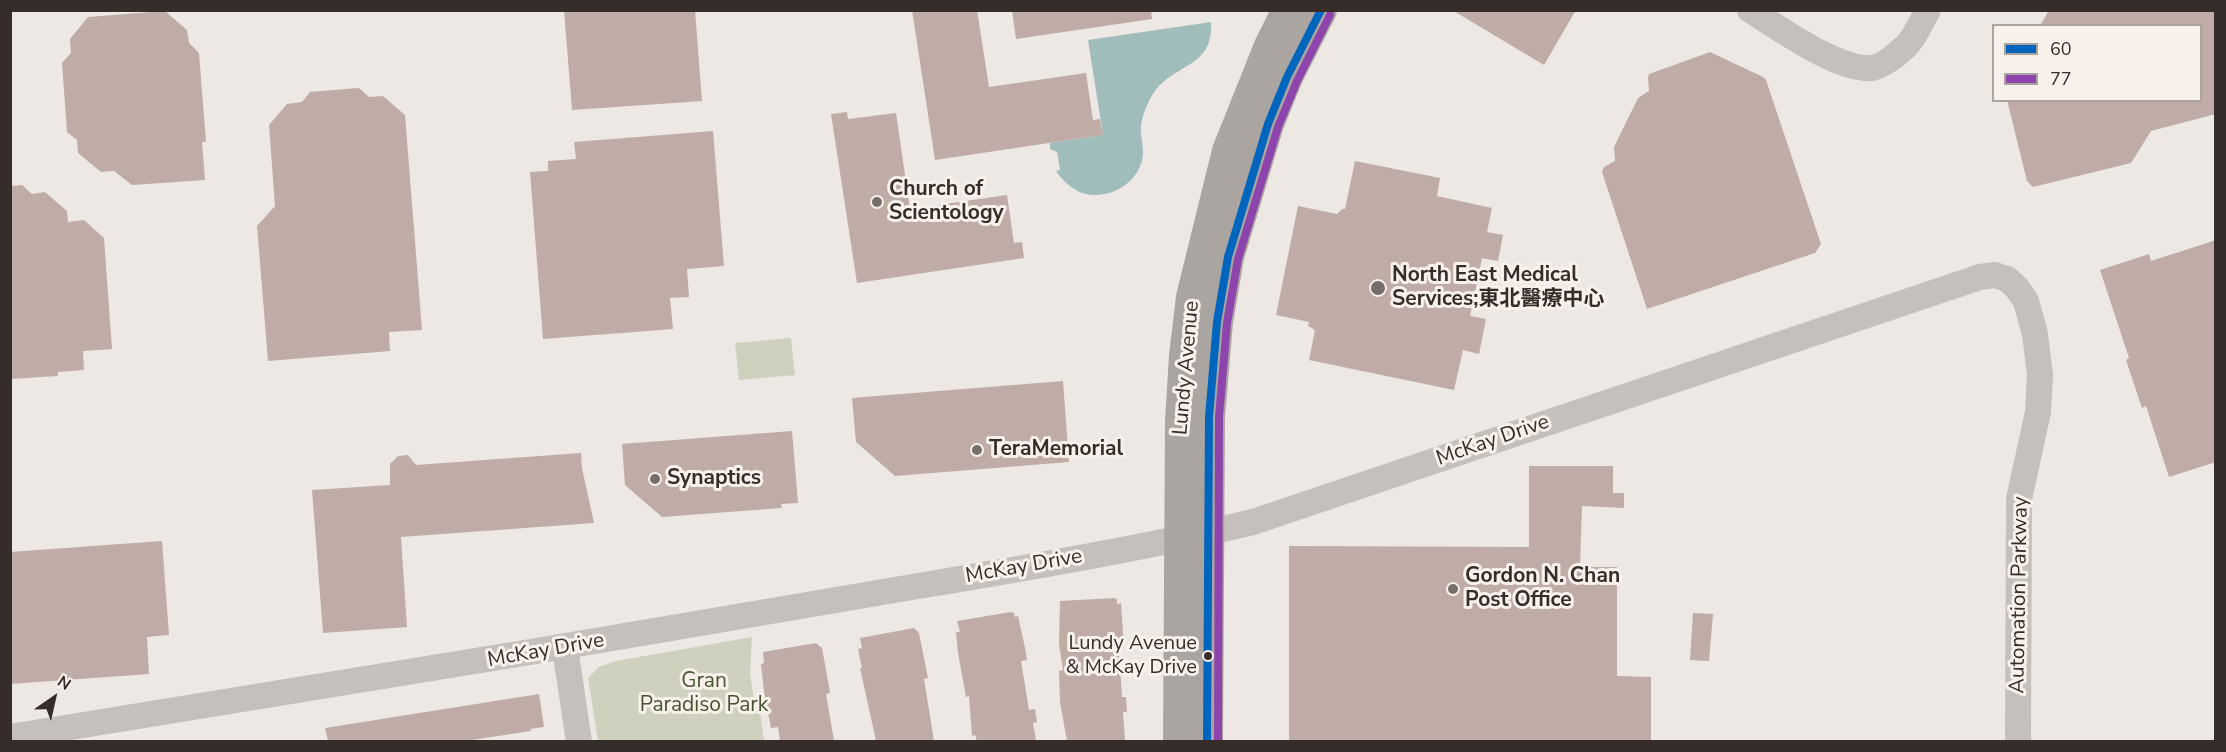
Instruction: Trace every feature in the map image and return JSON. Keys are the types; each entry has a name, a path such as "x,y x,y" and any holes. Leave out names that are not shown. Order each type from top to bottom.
{"main road":[{"name":"Lundy Avenue","path":"1207,741 1194,536 1181,422 1184,367 1196,277 1228,151 1270,46 1288,10"},
{"name":"Lundy Avenue","path":"1179,741 1194,536 1217,322 1228,257 1268,124 1287,77 1321,10"}],"street":[{"path":"1750,10 1823,54 1858,66 1872,68 1907,45 1928,10"},
{"name":"McKay Drive","path":"10,737 565,648 1194,536 1253,522 1980,277 1995,275 2007,279"},
{"name":"Automation Parkway","path":"2007,279 2026,301 2035,333 2040,375 2038,412 2019,499 2018,741"},
{"path":"565,648 579,741"}],"green space":[{"path":"791,338 795,375 739,380 735,343"},
{"name":"Gran Paradiso Park","path":"752,637 750,673 754,700 759,705 764,741 598,741 588,678 599,667 616,661"}],"water":[{"path":"1211,22 1210,37 1200,56 1164,82 1148,103 1141,125 1142,161 1129,182 1106,194 1090,195 1079,192 1064,181 1056,171 1060,170 1057,152 1050,149 1050,143 1103,135 1088,40"}],"building":[{"path":"564,10 695,10 702,101 572,110"},
{"path":"912,10 977,10 989,87 1086,73 1093,120 1100,119 1103,135 935,160"},
{"path":"1012,10 1151,10 1152,19 1016,39"},
{"path":"1452,10 1576,10 1544,65"},
{"path":"2049,10 2216,10 2216,114 2151,131 2131,163 2033,187 2027,181 2007,102 2202,102 2202,24 2041,24"},
{"path":"165,11 187,30 189,43 199,53 206,142 202,142 205,180 132,185 114,171 101,172 78,153 77,140 67,132 62,63 71,53 70,39 88,17"},
{"path":"1710,52 1766,80 1821,244 1815,253 1647,309 1602,172 1604,167 1615,161 1614,147 1638,98 1649,91 1649,74"},
{"path":"359,88 369,97 383,96 405,115 422,330 389,332 390,351 268,361 257,226 275,206 269,125 287,104 302,102 310,92"},
{"name":"Church of Scientology","path":"847,112 848,119 896,113 910,209 1007,195 1014,243 1022,242 1024,258 857,283 831,114"},
{"path":"713,131 724,266 687,269 689,297 670,298 673,329 543,339 530,172 548,171 548,161 576,159 574,142"},
{"name":"North East Medical Services;東北醫療中心","path":"1355,161 1440,178 1437,196 1492,208 1487,232 1503,235 1498,261 1482,258 1470,316 1486,319 1479,354 1463,350 1454,390 1309,360 1315,330 1308,326 1309,322 1276,315 1298,206 1337,214 1345,209"},
{"path":"22,185 32,194 45,192 67,211 68,222 84,220 104,238 112,349 83,351 84,370 58,372 58,376 10,379 10,186"},
{"path":"2216,240 2216,462 2169,477 2146,406 2142,408 2126,360 2129,358 2100,270 2149,254 2151,261"},
{"path":"1063,381 1069,462 895,476 856,442 852,398"},
{"path":"792,431 798,503 781,504 782,508 662,517 625,485 622,444"},
{"path":"581,453 594,523 401,537 407,627 323,633 312,490 390,485 390,464 398,456 408,455 416,465"},
{"name":"Gordon N. Chan Post Office","path":"1529,466 1613,466 1613,493 1624,493 1624,508 1582,506 1580,567 1617,567 1617,676 1651,677 1651,741 1289,741 1289,546 1529,547"},
{"path":"162,541 169,635 147,637 149,674 10,684 10,552"},
{"path":"1117,599 1117,604 1121,603 1124,648 1119,649 1122,697 1126,697 1127,712 1123,712 1125,741 1067,741 1060,702 1059,671 1063,670 1059,644 1060,601"},
{"path":"1011,612 1015,617 1018,616 1025,648 1027,660 1021,661 1029,710 1035,709 1037,722 1033,723 1036,741 977,741 975,735 972,736 969,696 966,697 958,653 956,632 960,632 957,621"},
{"path":"1693,613 1713,614 1709,661 1690,660"},
{"path":"914,628 919,633 928,678 924,679 934,741 876,741 860,668 862,668 858,649 862,648 860,638"},
{"path":"816,643 822,648 830,693 826,694 834,741 780,741 778,727 771,728 764,692 761,664 764,663 763,652"},
{"path":"539,694 544,727 530,729 531,731 465,741 328,741 325,728"}],"transit line":[{"name":"60","path":"1207,742 1209,417 1217,322 1228,257 1268,124 1287,77 1321,10"},
{"name":"77","path":"1218,742 1219,417 1227,323 1238,259 1278,127 1297,81 1330,15"}],"place":[{"name":"Church of Scientology","path":"877,202"},
{"name":"North East Medical Services;東北醫療中心","path":"1378,288"},
{"name":"TeraMemorial","path":"977,450"},
{"name":"Synaptics","path":"655,479"},
{"name":"Gordon N. Chan Post Office","path":"1453,589"},
{"name":"Lundy Avenue & McKay Drive","path":"1208,656"}]}
